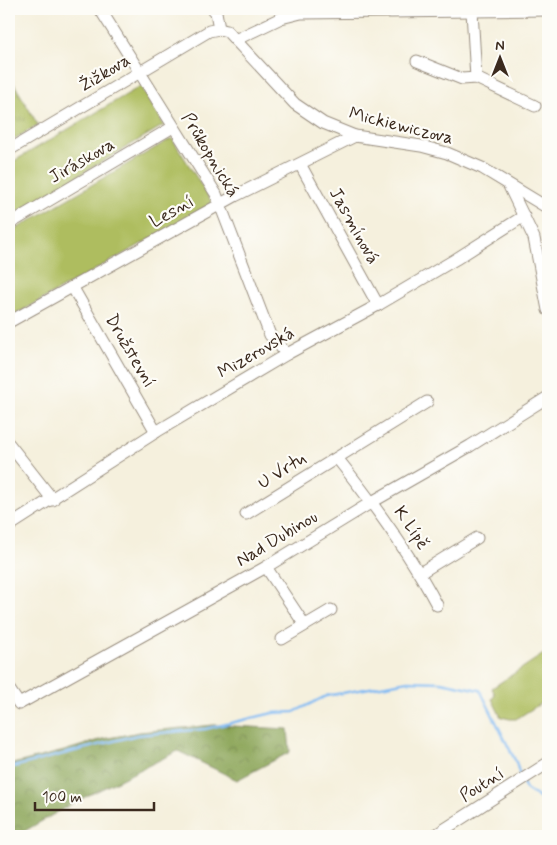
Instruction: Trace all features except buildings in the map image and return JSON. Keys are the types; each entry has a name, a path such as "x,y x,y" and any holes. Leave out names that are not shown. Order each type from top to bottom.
{"street":[{"name":"Průkopnická","path":"100,9 221,204 270,335 287,354"},
{"path":"217,10 219,29"},
{"path":"235,40 280,18 301,13 548,10"},
{"path":"472,11 476,78"},
{"name":"Žižkova","path":"9,150 209,31 219,29"},
{"name":"Mickiewiczova","path":"219,29 227,31 295,104 323,123 354,136 406,143 447,153 482,168 548,208"},
{"path":"417,61 462,79 476,78 535,106"},
{"name":"Jiráskova","path":"9,224 173,128"},
{"name":"Lesní","path":"9,322 235,196 354,136"},
{"name":"Jasmínová","path":"300,164 378,305"},
{"name":"Mickiewiczova","path":"508,185 534,238 548,310"},
{"name":"Mizerovská","path":"9,526 53,500 156,432 287,354 378,305 524,216"},
{"name":"Družstevní","path":"73,288 156,432"},
{"name":"Nad Dubinou","path":"9,689 19,704 266,566 470,446 548,397"},
{"name":"U Vrtu","path":"246,514 427,402"},
{"path":"9,444 53,500"},
{"path":"337,458 372,502"},
{"name":"K Lípě","path":"372,502 420,573 437,605"},
{"name":"K Lípě","path":"420,573 477,538"},
{"path":"266,566 304,624"},
{"path":"282,639 304,624 331,610"},
{"name":"Poutní","path":"434,836 548,763"}],"green space":[{"path":"9,75 38,125 9,142"},
{"path":"141,86 164,125 9,217 9,164"},
{"path":"172,138 213,204 9,318 9,233"},
{"path":"545,653 548,657 548,699 516,719 501,717 492,699 495,695 492,688"},
{"path":"214,725 288,729 290,752 237,780 178,751 75,802 16,836 9,836 9,765 103,739 140,732"}],"waterway":[{"path":"9,768 137,735 205,729 273,713 294,712 326,696 408,681 441,682 480,690 516,762 520,776"},
{"path":"523,783 526,789 548,804"}]}
